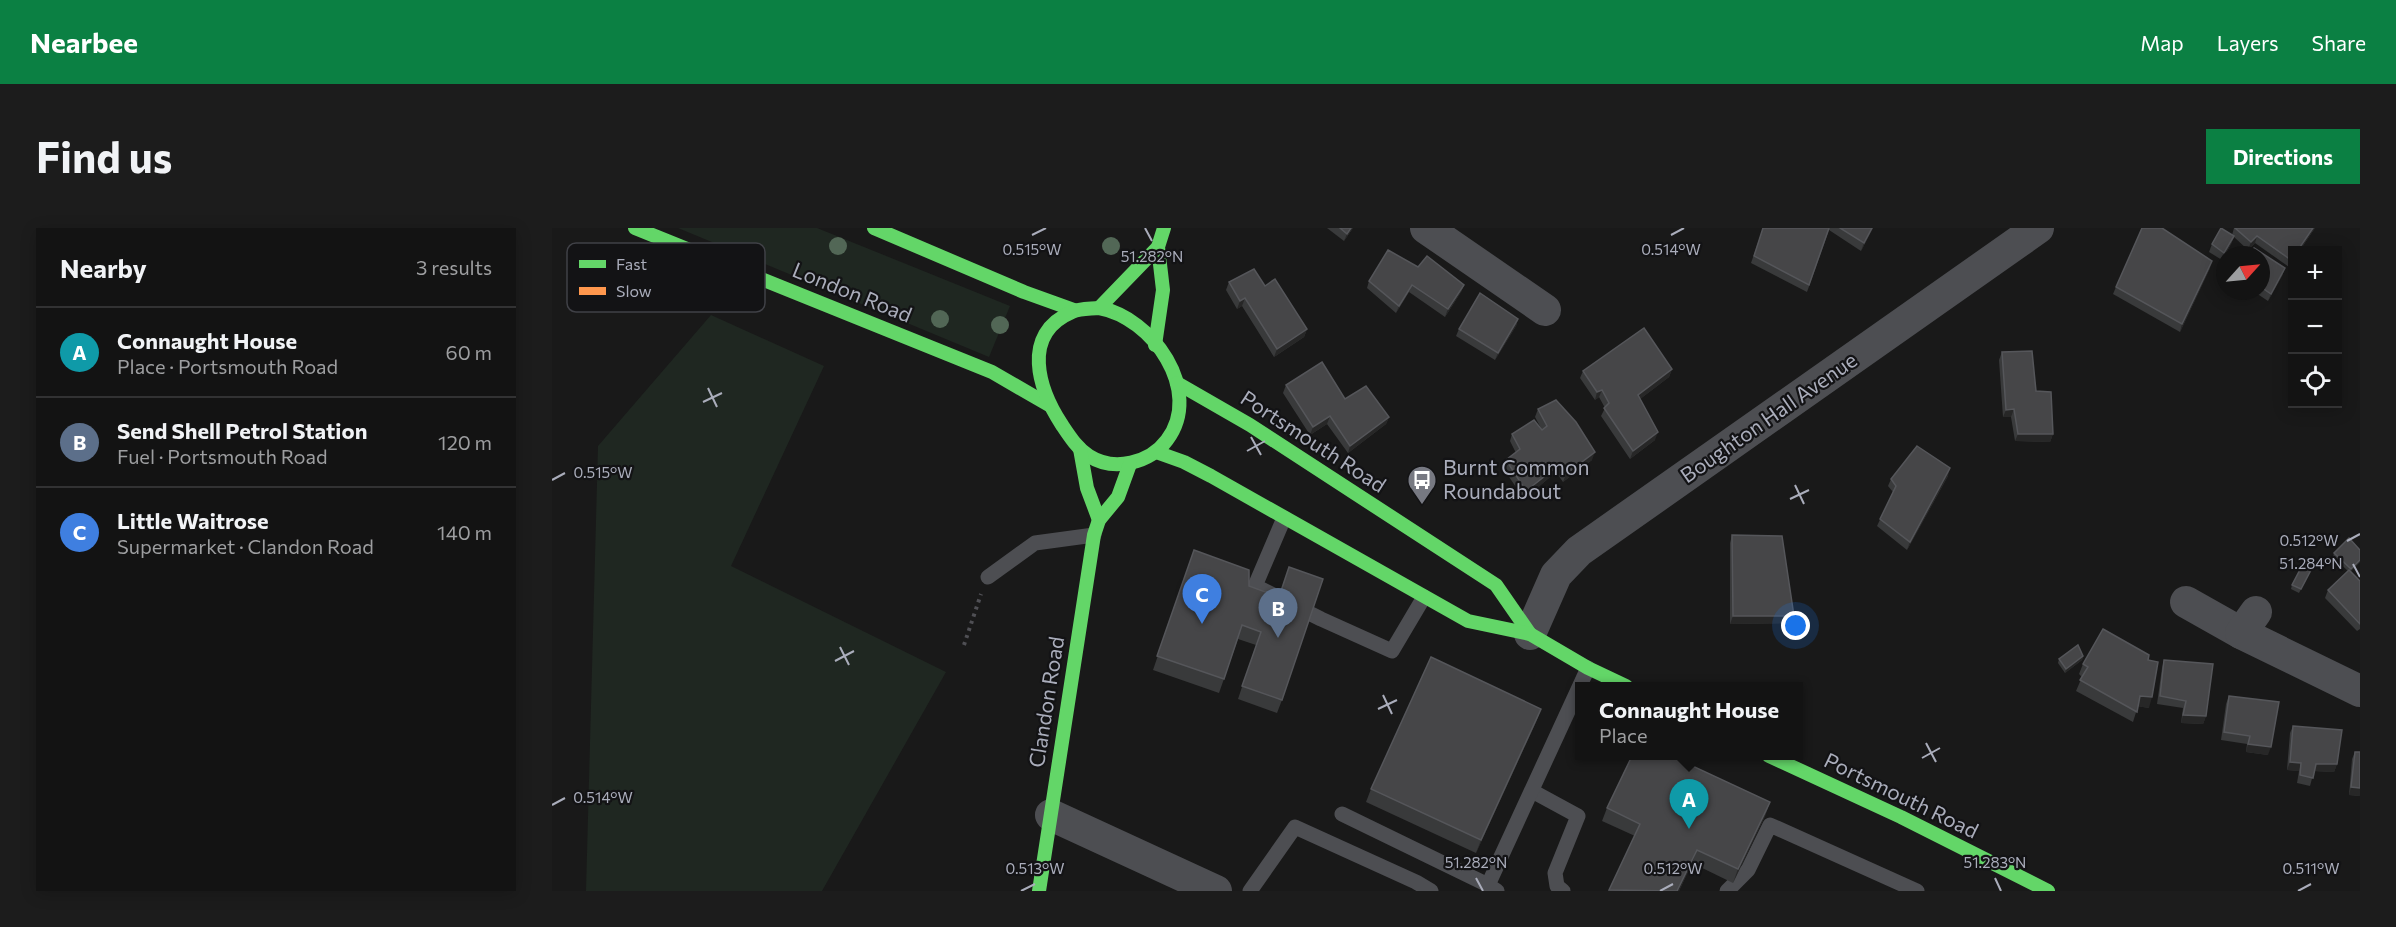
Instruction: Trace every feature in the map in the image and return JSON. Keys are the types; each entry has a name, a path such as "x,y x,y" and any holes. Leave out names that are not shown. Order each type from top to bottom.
{"main road":[{"name":"London Road","path":"635,228 672,243"},
{"path":"874,228 1024,292 1074,310 1099,308 1117,312 1141,329 1169,366 1177,383 1181,405 1176,424 1167,441 1156,452 1130,464 1114,465 1098,461 1080,449 1049,405 1037,369 1038,345 1053,324 1074,310"},
{"path":"1155,345 1163,290 1158,247 1164,228"},
{"path":"1099,308 1158,247"},
{"name":"London Road","path":"765,280 992,372 1049,405"},
{"name":"Portsmouth Road","path":"1177,383 1250,425 1496,585 1530,634"},
{"path":"1080,449 1087,488 1099,520"},
{"name":"Portsmouth Road","path":"1156,452 1184,462 1211,476 1468,621 1530,634 1616,682"},
{"name":"Clandon Road","path":"1039,891 1094,536 1099,520 1118,497 1130,464"},
{"name":"Portsmouth Road","path":"1777,760 1911,822 2048,891"}],"street":[{"path":"1425,228 1545,310"},
{"name":"Boughton Hall Avenue","path":"1530,634 1556,575 1579,551 2038,228"},
{"path":"2186,602 2249,622 2360,691"},
{"path":"1051,815 1216,891"}],"lane":[{"path":"1284,518 1255,586 1392,651 1424,597"},
{"path":"988,577 1035,543 1094,536"},
{"path":"1582,682 1588,668"},
{"path":"1342,814 1492,888 1532,791 1575,697"},
{"path":"1532,791 1578,816 1555,873 1557,886 1563,891"},
{"path":"1727,891 1748,870 1770,825 1917,891"},
{"path":"1250,891 1295,827 1431,891"}],"path":[{"path":"964,645 988,577"}],"shaded area":[{"path":"678,228 817,228 1010,306 989,357 765,264 765,243 714,243"},
{"path":"711,315 824,366 731,566 946,672 822,891 586,891 598,446"}],"building":[{"path":"1340,228 1351,228 1347,234"},
{"path":"1763,228 1829,228 1809,285 1754,256"},
{"path":"1840,228 1872,228 1864,243"},
{"path":"2142,228 2162,228 2212,261 2182,324 2116,287"},
{"path":"2221,228 2234,236 2228,246 2216,247 2212,244"},
{"path":"2235,228 2313,228 2301,246 2288,246 2288,258 2257,236 2251,242"},
{"path":"1388,250 1418,267 1427,256 1464,285 1448,309 1412,285 1399,306 1369,281"},
{"path":"2270,258 2285,268 2270,293"},
{"path":"1254,269 1265,286 1275,279 1307,329 1277,349 1245,298 1240,301 1229,282"},
{"path":"1480,293 1518,319 1498,353 1459,329"},
{"path":"1644,328 1672,369 1638,395 1658,432 1633,451 1604,408 1609,403 1602,390 1597,392 1583,371"},
{"path":"2032,351 2036,391 2051,392 2053,434 2018,434 2014,409 2006,410 2002,352"},
{"path":"1322,362 1345,399 1366,386 1389,417 1350,446 1330,416 1313,427 1286,385"},
{"path":"1556,400 1576,422 1595,452 1566,474 1559,465 1526,491 1506,460 1520,449 1512,434 1534,420 1542,430 1547,426 1538,409"},
{"path":"1917,446 1950,468 1910,542 1880,519 1896,486 1891,479"},
{"path":"1732,535 1782,536 1794,616 1733,616"},
{"path":"2349,538 2360,550 2360,560 2351,569 2334,553"},
{"path":"1194,550 1249,570 1249,586 1279,597 1289,567 1323,579 1282,700 1242,686 1261,632 1242,625 1224,679 1157,656"},
{"path":"2303,564 2312,568 2301,589 2292,585"},
{"path":"2349,570 2360,581 2360,624 2328,590"},
{"path":"2103,629 2149,655 2148,660 2158,662 2152,697 2140,696 2137,712 2080,680 2088,667 2083,664"},
{"path":"2078,645 2083,656 2066,669 2059,659"},
{"path":"1431,657 1541,709 1481,840 1371,789"},
{"path":"2164,660 2213,664 2206,716 2183,715 2186,701 2160,696"},
{"path":"2229,696 2279,702 2271,747 2248,744 2250,736 2224,732"},
{"path":"2293,726 2342,730 2337,764 2316,764 2313,778 2300,775 2301,763 2290,762"},
{"path":"2355,752 2360,752 2360,788 2351,787"},
{"path":"1630,760 1680,760 1770,802 1738,869 1697,850 1677,891 1609,890 1640,824 1607,808"}],"traffic: fast":[{"path":"635,228 672,243"},
{"path":"874,228 1024,292 1074,310"},
{"path":"1155,345 1163,290 1158,247 1164,228"},
{"path":"1099,308 1158,247"},
{"path":"765,280 992,372 1049,405"},
{"path":"1099,308 1119,314 1154,341 1167,359 1176,379 1179,400 1177,421 1167,440 1151,454 1131,463 1099,461 1081,449 1068,434 1054,411 1041,380 1040,348 1045,334 1056,322 1072,312 1099,308"},
{"path":"1177,383 1250,425 1496,585 1530,634"},
{"path":"1080,449 1087,488 1099,520"},
{"path":"1156,452 1184,462 1211,476 1468,621 1530,634 1588,668 1618,682"},
{"path":"1039,891 1094,535 1099,520 1118,497 1130,464"},
{"path":"1778,760 1901,817 2048,891"}],"place":[{"name":"Burnt Common Roundabout","path":"1422,506"},
{"name":"Little Waitrose","path":"1202,624"},
{"name":"Send Shell Petrol Station","path":"1278,638"},
{"name":"Connaught House","path":"1689,829"}]}
